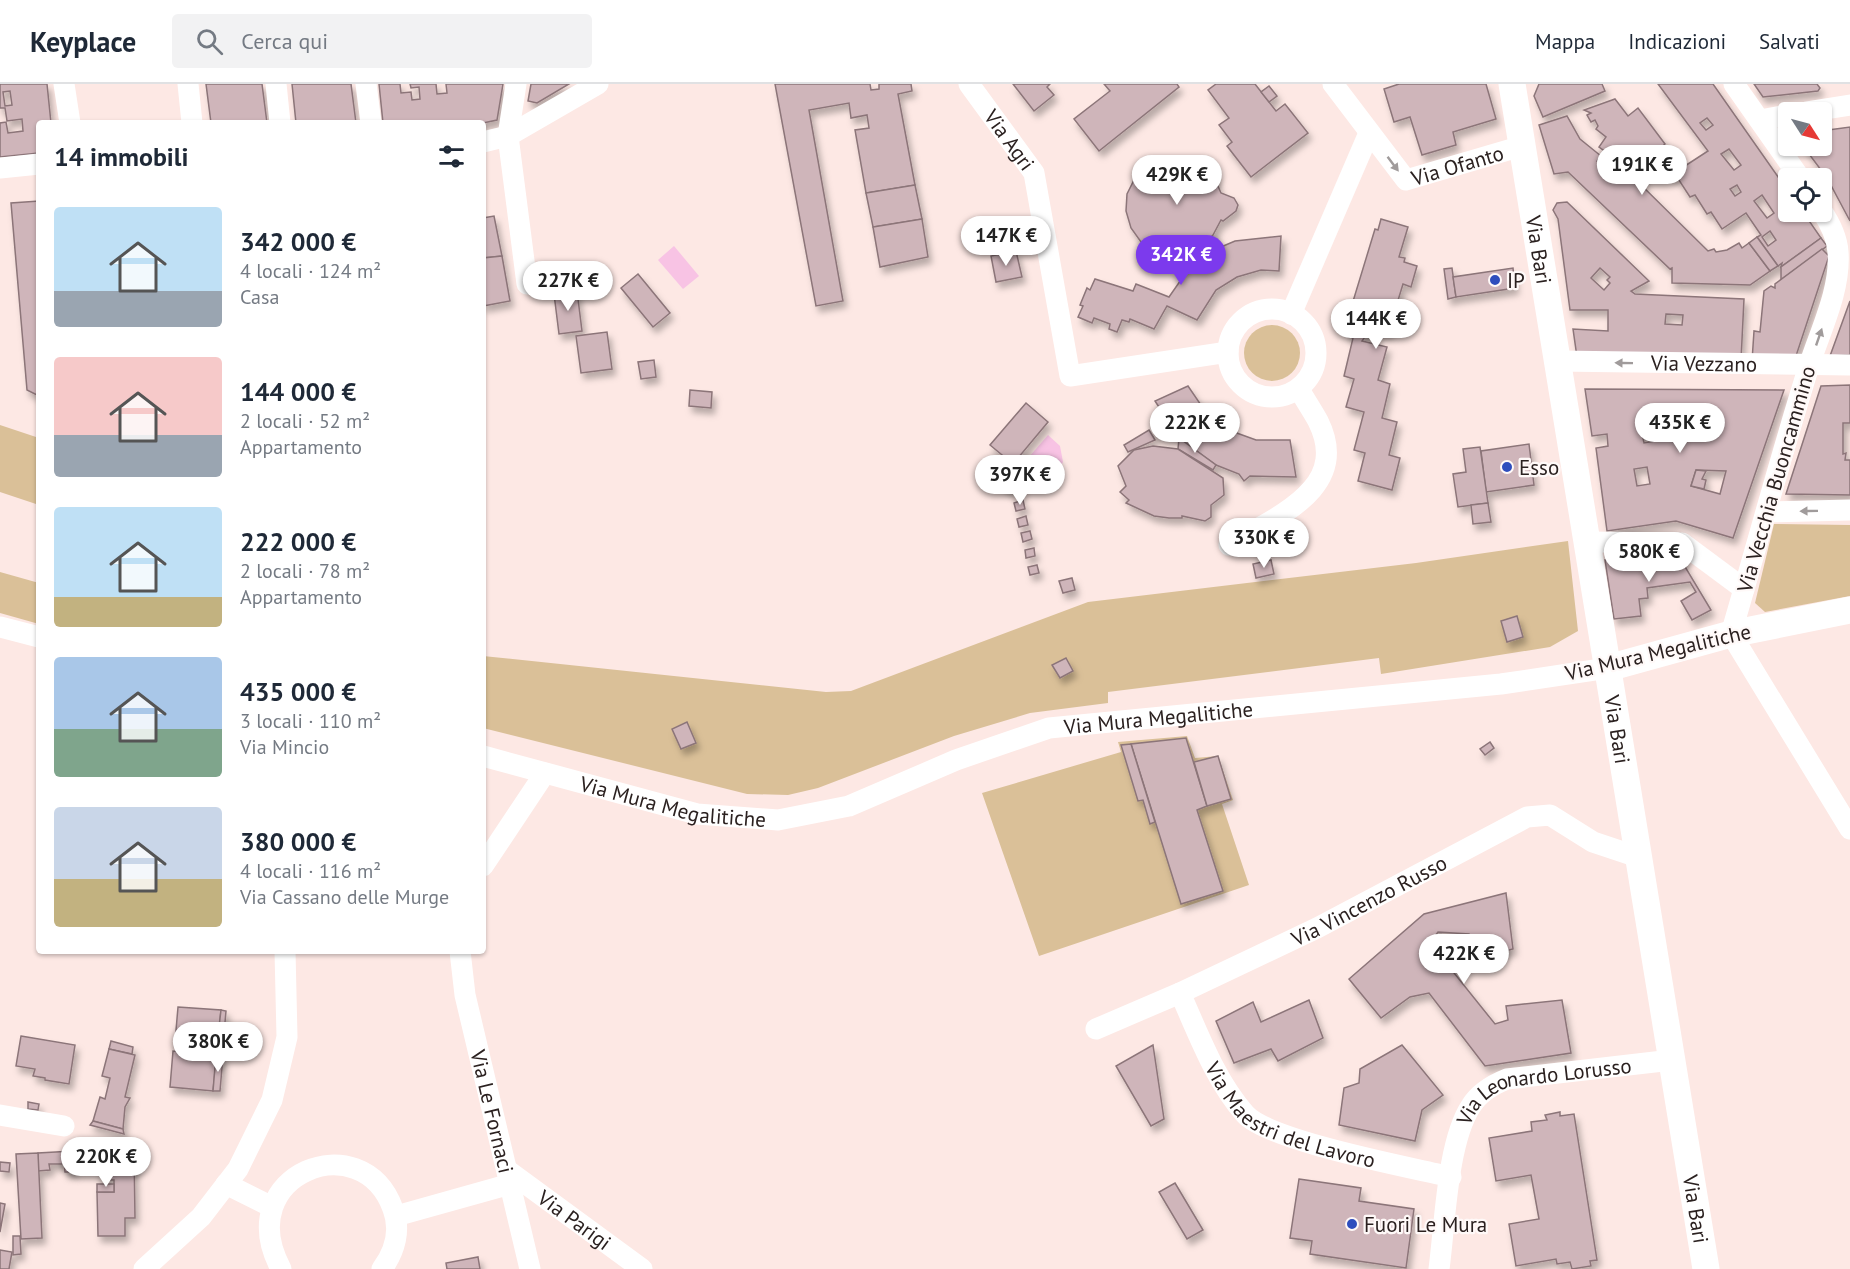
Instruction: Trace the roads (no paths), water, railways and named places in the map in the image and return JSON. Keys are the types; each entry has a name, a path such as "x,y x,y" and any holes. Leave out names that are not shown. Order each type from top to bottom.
{"main road":[{"name":"Via Bari","path":"1512,84 1706,1269"},
{"name":"Via Mura Megalitiche","path":"1608,668 1731,634 1850,610"}],"street":[{"path":"64,84 70,120"},
{"path":"188,84 192,120"},
{"path":"276,84 280,120"},
{"path":"366,84 371,120"},
{"path":"516,84 508,136 527,284"},
{"path":"486,141 508,136 598,84"},
{"name":"Via Agri","path":"969,84 1034,173 1070,376 1228,352"},
{"name":"Via Ofanto","path":"1333,84 1402,177 1410,180 1522,146"},
{"path":"1734,84 1793,168"},
{"path":"1832,108 1850,105"},
{"path":"1760,120 1778,117"},
{"path":"1292,314 1370,133"},
{"path":"0,168 35,166"},
{"name":"Via Vecchia Buoncammino","path":"1731,634 1829,306 1838,268 1838,251 1833,228 1829,222"},
{"path":"1271,309 1292,314 1308,326 1317,352 1315,366 1299,389 1286,396 1272,398 1258,396 1236,379 1230,366 1228,352 1237,327 1246,318 1271,309"},
{"name":"Via Vezzano","path":"1557,362 1809,367 1850,365"},
{"path":"1229,545 1307,498 1324,474 1324,438 1319,423 1299,389"},
{"path":"1767,512 1850,510"},
{"path":"1587,542 1682,543 1744,589"},
{"path":"0,627 36,636"},
{"path":"1731,634 1850,829"},
{"name":"Via Mura Megalitiche","path":"486,757 697,814 778,820 849,806 956,760 1049,728 1501,684 1608,668"},
{"path":"486,861 544,773"},
{"name":"Via Vincenzo Russo","path":"1096,1029 1180,993 1363,905 1527,817 1550,815 1593,842 1638,857"},
{"path":"144,1269 201,1217 238,1169 272,1100 287,1037 285,954"},
{"name":"Via Le Fornaci","path":"460,954 465,995 530,1269"},
{"name":"Via Maestri del Lavoro","path":"1180,993 1216,1074 1247,1116 1286,1137 1450,1177"},
{"name":"Via Leonardo Lorusso","path":"1439,1269 1450,1177 1460,1129 1470,1107 1483,1092 1507,1079 1672,1060"},
{"path":"0,1115 64,1126"},
{"path":"281,1269 271,1250 268,1228 272,1207 283,1188 298,1174 318,1166 338,1164 358,1170 376,1181 389,1197 396,1216 397,1237 391,1257 382,1269"},
{"path":"396,1216 508,1177"},
{"name":"Via Parigi","path":"508,1177 642,1269"},
{"path":"226,1184 272,1207"}],"place":[{"name":"IP","path":"1495,280"},
{"name":"Esso","path":"1507,467"},
{"name":"Fuori Le Mura","path":"1352,1224"}]}
